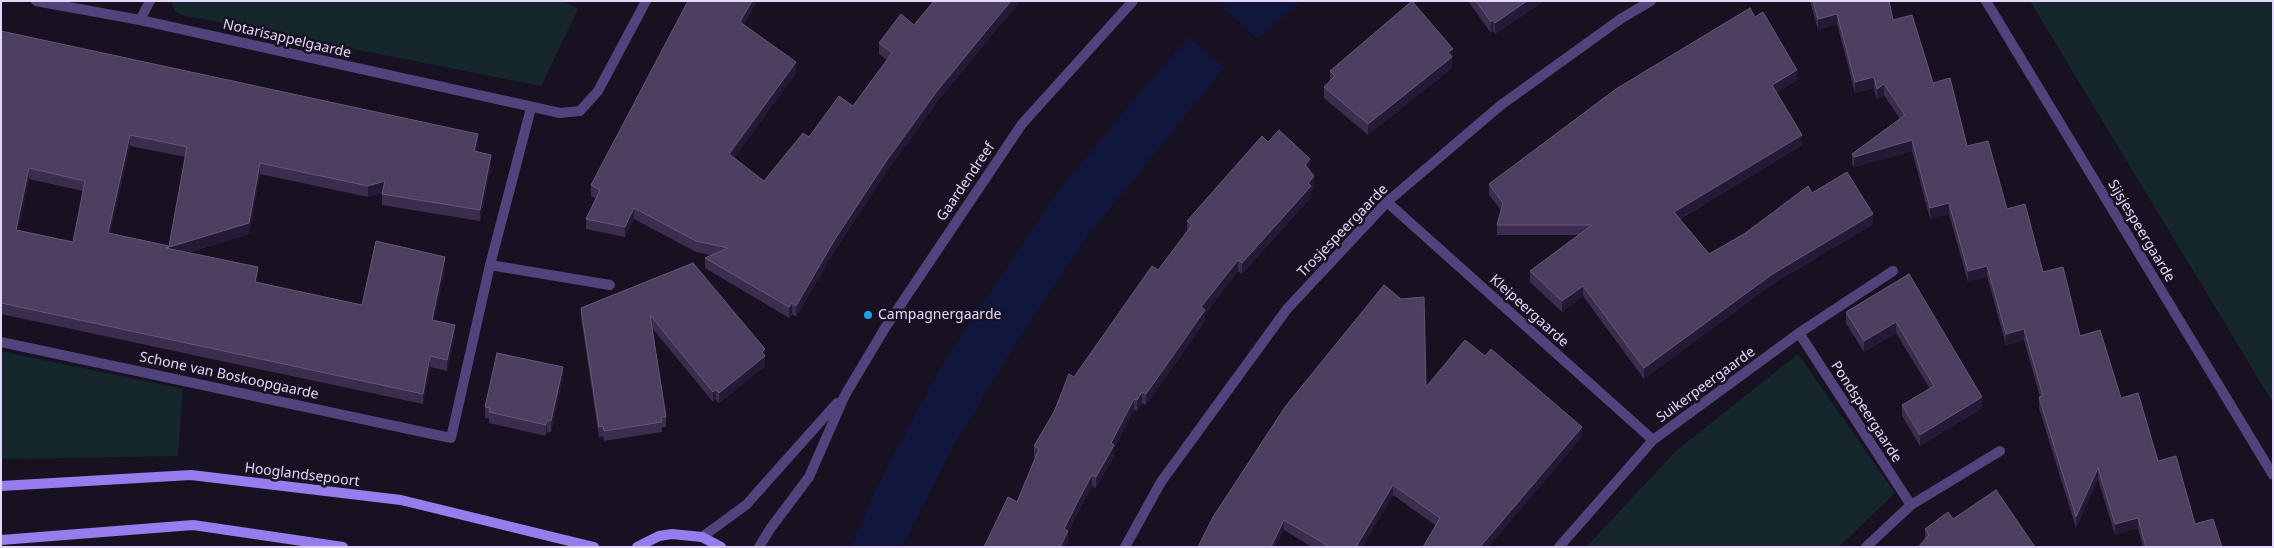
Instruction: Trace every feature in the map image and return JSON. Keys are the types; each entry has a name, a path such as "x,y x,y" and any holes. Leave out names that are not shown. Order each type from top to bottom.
{"street":[{"name":"Notarisappelgaarde","path":"36,1 140,20 560,113 580,111 598,91 646,1"},
{"path":"140,20 150,1"},
{"name":"Gaardendreef","path":"759,547 770,529 809,477 845,395 885,328 1022,124 1133,1"},
{"name":"Trosjespeergaarde","path":"1125,547 1161,482 1287,309 1387,202 1501,105 1622,18 1651,1"},
{"name":"Sijsjespeergaarde","path":"1986,1 2273,475"},
{"path":"531,108 490,265 610,285"},
{"name":"Kleipeergaarde","path":"1387,202 1653,440"},
{"name":"Schone van Boskoopgaarde","path":"1,342 451,438 490,265"},
{"name":"Suikerpeergaarde","path":"1559,547 1653,440 1799,333 1893,271"},
{"name":"Pondspeergaarde","path":"1799,333 1911,505"},
{"name":"Gaardendreef","path":"702,537 746,505 845,395"},
{"path":"1866,547 1911,505 2000,451"},
{"name":"Hooglandsepoort","path":"1,486 191,475 401,500 594,547"},
{"path":"1,540 193,525 343,547"},
{"path":"637,547 659,536 672,534 702,537 721,547"}],"shaded area":[{"path":"171,1 563,1 578,9 541,86 182,15 175,11"},
{"path":"2030,1 2273,1 2273,403 2209,297"},
{"path":"1,351 183,389 178,456 1,459"},
{"path":"1798,354 1895,493 1839,547 1586,547 1677,450"}],"water":[{"path":"1227,1 1302,1 1257,39 1222,6"},
{"path":"1189,37 1224,68 1087,237 1023,332 953,447 902,547 851,547 879,483 944,361 1055,195 1147,84"}],"building":[{"path":"688,1 752,1 740,22 796,62 729,154 764,181 803,133 809,137 839,96 853,106 892,53 879,43 901,14 914,25 934,1 1011,1 937,91 887,160 835,239 796,306 792,303 789,307 705,258 728,248 696,241 634,208 625,227 586,219 600,190 591,185"},
{"path":"1412,1 1453,49 1448,52 1452,57 1368,124 1324,87 1335,76 1330,71"},
{"path":"1476,1 1527,1 1495,23 1493,20 1491,22"},
{"path":"1813,1 1889,1 1893,20 1912,15 1933,83 1950,78 1967,146 1988,141 2007,209 2025,204 2043,272 2063,267 2080,336 2100,330 2121,398 2138,393 2158,461 2176,456 2195,524 2213,519 2222,547 2146,547 2138,518 2115,524 2098,468 2076,517 2039,397 2043,396 2024,329 2006,334 1987,266 1968,271 1949,203 1930,208 1912,140 1854,157 1852,154 1905,115 1884,84 1877,89 1874,77 1855,82 1837,14 1818,19"},
{"path":"1750,8 1755,17 1763,12 1797,70 1772,85 1802,135 1674,212 1709,254 1744,234 1808,186 1812,193 1847,172 1873,214 1771,275 1644,368 1583,286 1562,301 1530,271 1592,225 1497,225 1503,203 1489,184 1616,89"},
{"path":"1,31 478,134 474,151 491,155 480,210 382,194 385,181 368,186 260,163 249,223 166,248 258,267 255,282 362,305 376,241 445,257 432,320 455,325 447,360 430,356 423,394 1,303","holes":["130,135 187,147 169,246 108,233","29,168 85,181 73,242 16,230"]},
{"path":"1279,130 1310,159 1305,165 1314,176 1308,183 1311,186 1242,263 1238,260 1201,307 1205,310 1146,394 1142,392 1137,400 1134,399 1111,443 1114,445 1096,477 1092,475 1064,529 1068,531 1060,547 984,547 1008,497 1017,502 1039,449 1034,446 1054,412 1069,374 1074,377 1152,266 1158,270 1192,225 1187,221 1262,136 1268,142"},
{"path":"693,263 765,349 762,352 765,356 719,393 716,390 713,392 650,315 666,417 661,417 662,422 604,431 603,426 599,427 581,308"},
{"path":"1909,274 1982,397 1920,435 1902,405 1934,386 1896,322 1864,341 1846,312"},
{"path":"1384,285 1401,299 1424,297 1426,387 1465,340 1485,356 1491,349 1582,427 1480,547 1423,547 1440,518 1393,485 1356,547 1330,547 1284,520 1271,547 1198,547 1213,517 1285,407"},
{"path":"497,353 563,367 551,421 547,420 546,425 489,412 490,408 485,407"},
{"path":"1996,490 2035,547 1918,547 1929,535 1925,529 1948,512 1953,519"}],"place":[{"name":"Campagnergaarde","path":"868,315"}]}
